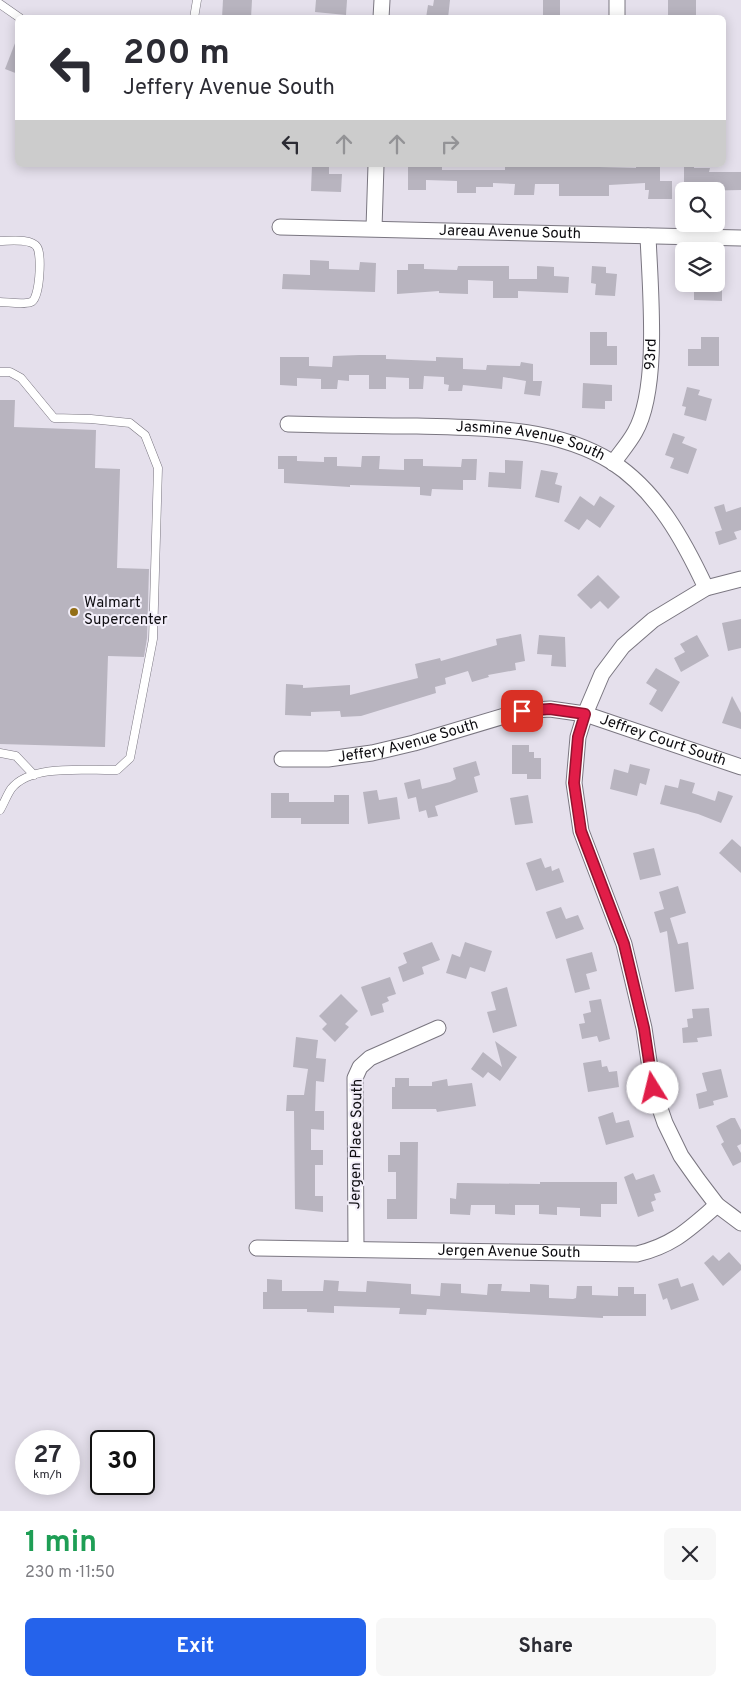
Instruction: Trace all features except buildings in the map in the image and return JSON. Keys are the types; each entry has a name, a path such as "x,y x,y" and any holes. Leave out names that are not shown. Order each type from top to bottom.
{"street":[{"path":"381,15 382,0"},
{"path":"617,0 617,15"},
{"path":"374,228 376,167"},
{"name":"Jareau Avenue South","path":"280,227 741,238"},
{"name":"93rd","path":"613,463 636,431 646,403 650,376 648,236"},
{"name":"Jasmine Avenue South","path":"288,424 486,428 542,434 582,448 613,463 646,492 670,520 706,588"},
{"path":"741,579 706,588 653,620 623,646 602,674 585,714 578,737 574,783 581,831 624,944 644,1028 653,1088 665,1123 681,1156 717,1205 741,1223"},
{"name":"Jeffery Avenue South","path":"282,759 328,759 372,753 414,743 522,711 550,709 585,714"},
{"name":"Jeffrey Court South","path":"585,714 741,767"},
{"name":"Jergen Place South","path":"356,1249 355,1078 360,1067 370,1058 438,1028"},
{"name":"Jergen Avenue South","path":"257,1248 637,1254 658,1249 675,1240 717,1205"}],"lane":[{"path":"194,15 197,0"},
{"path":"0,4 16,15"},
{"path":"0,241 30,242 37,247 40,255 36,299 30,303 0,302"},
{"path":"0,372 10,372 21,378 31,387 38,401 54,418 130,423 145,435 158,468 153,639 130,758 117,770 51,771 26,777 12,789 0,810"},
{"path":"0,753 16,756 34,775"}],"place":[{"name":"Walmart Supercenter","path":"74,612"}],"route":[{"path":"522,711 550,709 585,714 578,737 574,783 581,831 624,944 644,1028 653,1088"}]}
